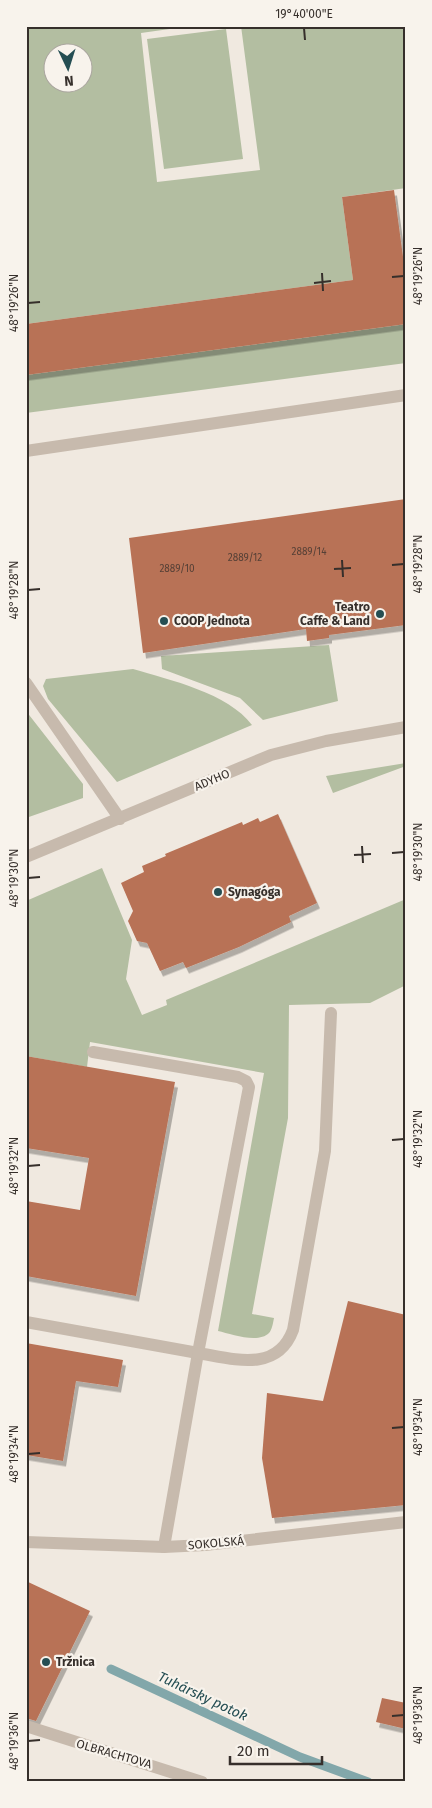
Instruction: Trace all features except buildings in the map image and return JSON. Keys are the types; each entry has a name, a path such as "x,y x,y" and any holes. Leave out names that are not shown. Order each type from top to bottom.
{"street":[{"path":"26,451 406,396"},
{"path":"26,683 120,819"},
{"name":"ADYHO","path":"26,857 271,755 326,741 406,727"},
{"path":"26,1322 250,1361 276,1353 284,1348 293,1330 325,1152 331,1013"},
{"path":"94,1052 238,1077 246,1081 249,1087 198,1353 164,1547"},
{"name":"SOKOLSKÁ","path":"26,1542 164,1547 205,1545 406,1522"},
{"name":"OLBRACHTOVA","path":"26,1726 202,1782"}],"green space":[{"path":"26,26 191,26 141,33 157,182 260,170 241,26 406,26 406,188 342,197 353,280 26,324"},
{"path":"226,29 243,159 164,169 147,39"},
{"path":"406,324 406,363 26,413 26,375"},
{"path":"329,645 338,701 263,720 240,698 162,669 161,656"},
{"path":"133,669 181,683 214,696 242,714 252,725 117,782 48,699 43,686 46,679"},
{"path":"26,711 83,784 83,798 26,818"},
{"path":"406,763 406,766 333,793 326,776"},
{"path":"102,868 132,940 126,979 142,1015 167,1005 166,1000 406,899 406,985 370,1003 289,1005 288,1118 252,1314 274,1318 271,1330 264,1336 251,1338 218,1331 264,1073 90,1042 87,1067 26,1056 26,901"}],"waterway":[{"name":"Tuhársky potok","path":"111,1669 300,1757 368,1782"}],"place":[{"name":"Teatro Caffe & Land","path":"380,614"},
{"name":"COOP Jednota","path":"164,621"},
{"name":"Synagóga","path":"218,892"},
{"name":"Tržnica","path":"46,1662"}]}
